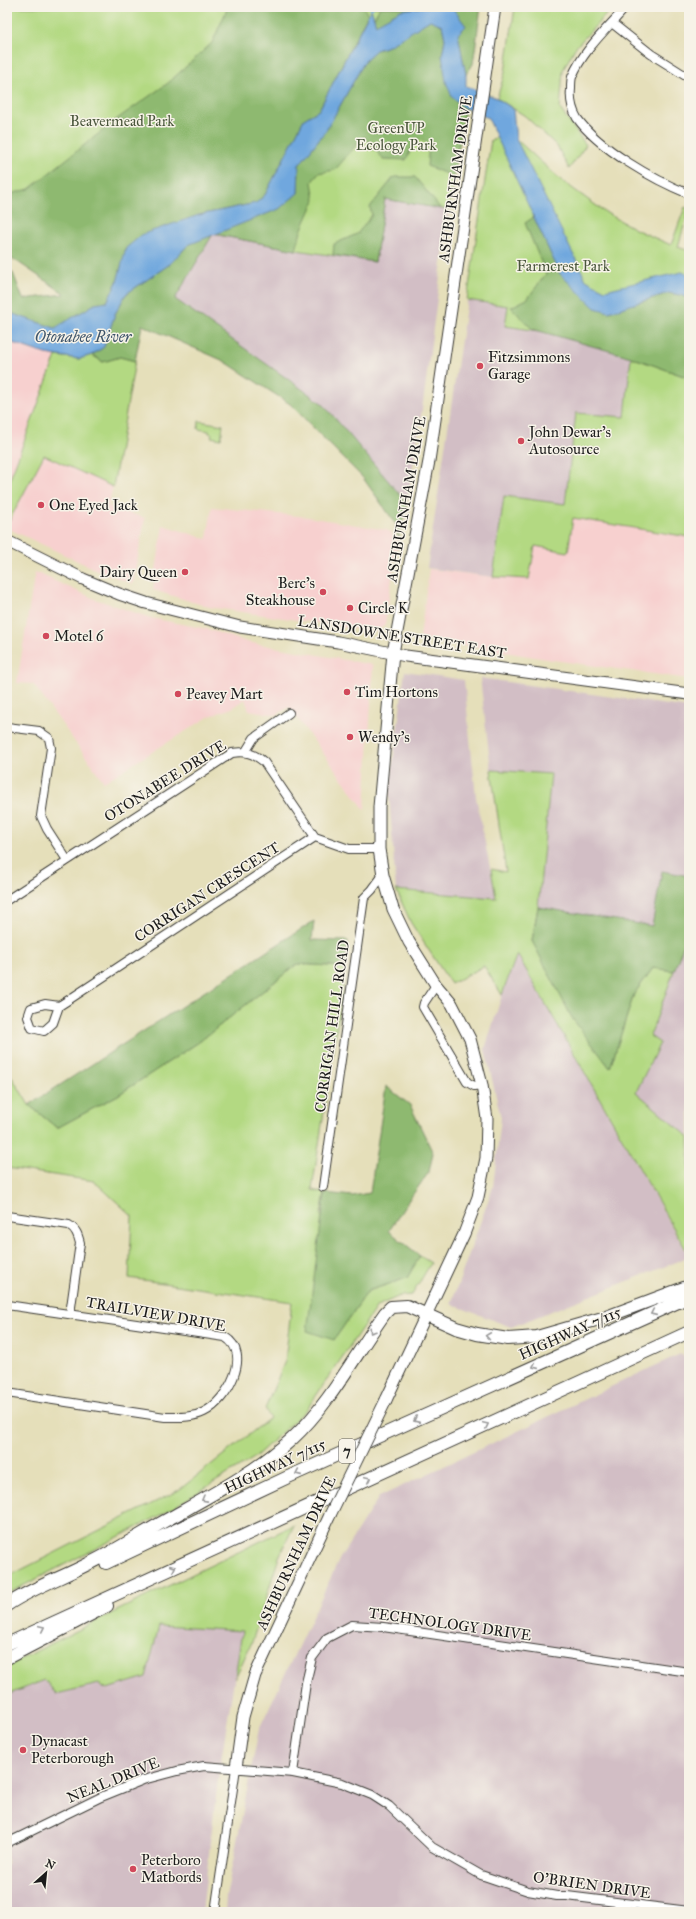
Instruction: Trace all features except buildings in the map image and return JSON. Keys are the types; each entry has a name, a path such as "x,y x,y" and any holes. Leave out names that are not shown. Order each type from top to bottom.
{"highway":[{"path":"7,1605 22,1595 89,1564 214,1493 254,1468 291,1440 315,1414 388,1309 407,1306 456,1328 477,1334 508,1339 538,1337 606,1317 688,1290"},
{"name":"HIGHWAY 7/115","path":"7,1609 688,1290"},
{"name":"7","path":"7,1644 689,1332"},
{"path":"7,1658 131,1593 148,1579"}],"main road":[{"name":"ASHBURNHAM DRIVE","path":"236,1768 243,1717 255,1675 464,1234 478,1197 486,1150 487,1119 482,1085 470,1039 452,1004 436,985 409,942 393,909 383,875 379,849 379,807 393,653 429,461 465,218 482,88 495,7"},
{"name":"LANSDOWNE STREET EAST","path":"7,541 83,579 146,603 240,627 393,653 689,694"}],"street":[{"path":"626,7 584,56 572,78 570,99 576,116 591,135 623,159 673,188 689,194"},
{"path":"612,23 651,54 689,78"},
{"path":"246,751 254,738 289,713"},
{"path":"7,727 39,731 49,738 51,748 41,816 47,829 67,860"},
{"name":"OTONABEE DRIVE","path":"7,900 232,752 246,751 256,755 264,762 316,837"},
{"path":"316,837 349,849 379,849"},
{"name":"CORRIGAN CRESCENT","path":"59,1006 316,837"},
{"name":"CORRIGAN HILL ROAD","path":"323,1187 364,898 383,875"},
{"path":"436,985 423,1007 467,1082 474,1086 482,1085"},
{"path":"7,1216 69,1225 74,1228 79,1235 80,1243 70,1314"},
{"name":"TRAILVIEW DRIVE","path":"7,1305 225,1337 232,1341 237,1350 237,1367 231,1384 220,1401 204,1413 184,1418 165,1417 7,1393"},
{"name":"TECHNOLOGY DRIVE","path":"293,1773 306,1683 312,1658 327,1638 352,1625 383,1626 689,1672"},
{"name":"NEAL DRIVE","path":"7,1843 101,1797 143,1780 177,1770 204,1766 236,1768"},
{"name":"O'BRIEN DRIVE","path":"236,1768 293,1773 342,1783 372,1795 389,1806 432,1847 481,1875 528,1891 689,1912"},
{"name":"ASHBURNHAM DRIVE","path":"215,1912 236,1768"}],"shaded area":[{"path":"385,199 449,210 423,403 407,503 323,404 175,299 213,234 296,250 374,262"},
{"path":"467,300 508,306 505,325 532,329 631,357 625,417 576,414 565,505 504,496 493,577 427,568"},
{"path":"7,341 45,354 56,356 7,487"},
{"path":"44,455 113,487 108,506 145,518 133,584 99,571 7,528 7,525"},
{"path":"212,507 308,517 387,530 398,540 385,624 377,632 209,607 153,590 163,525 207,539"},
{"path":"573,518 689,537 689,679 553,660 420,638 429,569 493,577 529,579 535,546 568,552"},
{"path":"35,572 95,599 151,618 207,629 247,642 373,665 365,810 289,707 276,715 249,710 245,699 232,708 210,716 104,782 33,684 17,683"},
{"path":"405,671 464,680 476,797 496,898 396,890 389,793"},
{"path":"480,678 689,708 689,876 662,871 652,926 538,907 551,774 491,770"},
{"path":"689,931 689,1137 635,1093 660,1043 650,1036"},
{"path":"517,954 689,1257 511,1327 451,1304 493,1187 501,1118 485,1049"},
{"path":"682,1353 689,1367 689,1912 225,1912 226,1897 259,1729 340,1558 379,1497"},
{"path":"158,1626 242,1631 218,1779 202,1912 7,1912 7,1695 45,1680 56,1693 99,1684"}],"green space":[{"name":"Beavermead Park","path":"7,7 424,7 376,25 371,10 368,14 7,231"},
{"name":"Beavermead Park","path":"228,7 363,7 368,14 319,110 304,119 265,195 256,203 199,215 126,248 117,282 107,302 95,304 55,329 7,312 7,271 13,273 23,299 65,294 18,262 7,257 7,195 29,189 117,119 168,83 212,43"},
{"path":"380,7 424,7 401,10 376,25 374,18"},
{"path":"452,7 481,7 473,64 466,75"},
{"path":"515,7 613,7 575,48 563,70 560,109 586,145 569,169 557,146 525,116 497,98 505,72"},
{"path":"430,19 442,25 445,39 442,55 452,97 465,108 454,177 427,166 429,143 416,139 406,160 383,159 364,136 335,170 318,173 312,182 315,200 301,231 296,250 213,234 175,299 323,404 407,503 398,540 396,524 363,478 290,404 224,361 142,325 135,361 120,357 103,362 92,355 104,347 115,314 126,294 170,264 188,245 298,193 299,165 327,129 366,59 376,50 389,46"},
{"name":"GreenUP Ecology Park","path":"452,97 465,108 449,210 385,199 375,262 296,250 213,234 299,165"},
{"name":"Farmcrest Park","path":"497,138 516,139 561,180 605,212 637,230 671,245 685,207 689,209 678,247 689,251 689,353 505,326 508,306 467,300 491,140"},
{"path":"394,177 415,177 441,209 385,199 375,262 333,255 334,244 357,234 372,215 370,207"},
{"path":"534,217 560,274 609,312 668,293 681,295 689,299 689,378 631,357 532,329 511,307 527,299 546,274 525,223"},
{"path":"92,355 103,362 120,357 135,361 113,487 44,455 7,525 7,487 56,356 79,359"},
{"path":"631,357 689,378 689,537 573,518 568,552 535,546 529,579 493,577 504,496 565,504 576,413 625,417"},
{"path":"199,421 223,425 221,439 211,437 212,434 209,433 209,431 198,429"},
{"path":"491,770 551,774 538,907 532,941 610,1068 634,994 653,968 674,971 650,1036 660,1043 636,1092 689,1137 689,1255 517,954 502,995 484,966 451,984 411,923 396,890 496,898 491,869 506,872"},
{"path":"662,871 689,876 689,930 674,971 653,968 634,994 610,1068 572,1018 532,941 538,907 652,926"},
{"path":"314,921 312,940 348,941 346,967 297,964 199,1042 118,1095 57,1128 29,1105"},
{"path":"297,964 346,967 312,1190 325,1193 321,1213 334,1340 368,1291 407,1278 420,1256 431,1263 412,1295 400,1296 377,1306 307,1409 254,1458 161,1515 7,1594 7,1577 179,1490 270,1418 265,1409 285,1361 292,1302 129,1278 132,1216 94,1181 7,1168 7,1145 10,1142 7,1135 7,1069 29,1105 57,1128 118,1095 199,1042"},
{"path":"386,1086 410,1105 433,1153 429,1172 389,1231 420,1256 407,1278 368,1291 334,1340 307,1331 325,1193 352,1196 370,1193"},
{"path":"294,1525 279,1557 252,1642 235,1678 242,1631 159,1626 146,1677 107,1689 99,1684 56,1694 45,1680 7,1695 7,1666"}],"water":[{"name":"Otonabee River","path":"424,7 452,7 466,26 458,34 466,75 466,86 497,98 513,109 516,139 586,280 605,290 682,272 689,275 689,299 681,295 668,293 609,312 595,308 560,274 488,118 465,108 452,97 446,82 442,55 445,39 442,25 430,20 389,46 376,50 366,59 327,129 299,165 298,193 279,209 188,245 170,264 126,294 115,314 104,347 92,355 79,359 45,354 7,341 7,312 55,328 95,304 107,302 117,282 126,248 143,234 199,215 256,203 265,195 304,119 319,110 371,9 376,24 401,10"}],"place":[{"name":"Fitzsimmons Garage","path":"480,366"},
{"name":"John Dewar's Autosource","path":"521,441"},
{"name":"One Eyed Jack","path":"41,505"},
{"name":"Dairy Queen","path":"185,572"},
{"name":"Berc's Steakhouse","path":"323,592"},
{"name":"Circle K","path":"350,608"},
{"name":"Motel 6","path":"46,636"},
{"name":"Tim Hortons","path":"347,692"},
{"name":"Peavey Mart","path":"178,694"},
{"name":"Wendy's","path":"350,737"},
{"name":"Dynacast Peterborough","path":"23,1750"},
{"name":"Peterboro Matbords","path":"133,1869"}]}
